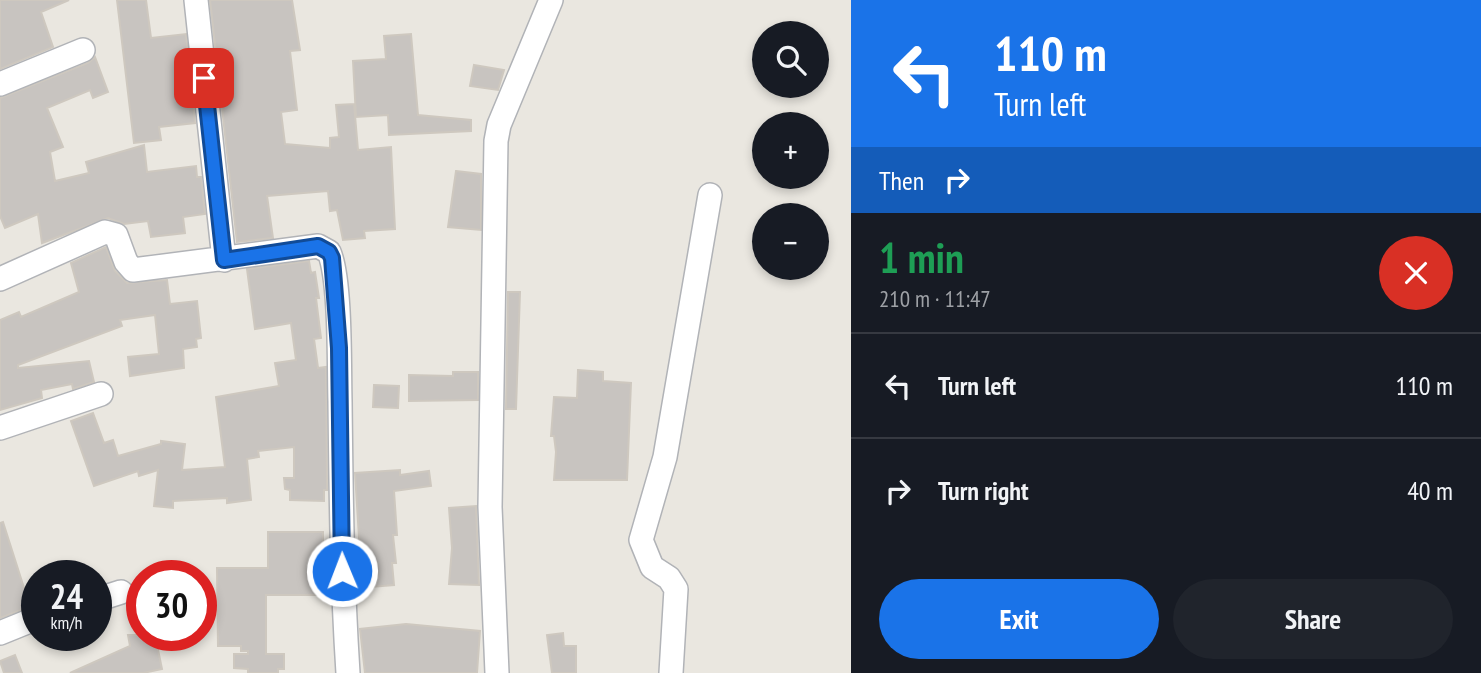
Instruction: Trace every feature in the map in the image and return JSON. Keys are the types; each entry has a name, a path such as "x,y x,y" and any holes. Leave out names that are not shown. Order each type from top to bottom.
{"street":[{"path":"196,0 224,260"},
{"path":"497,673 490,507 496,141 508,103 551,0"},
{"path":"0,84 83,50"},
{"path":"671,673 676,589 669,578 652,567 641,540 664,457 686,344 709,195"},
{"path":"0,279 105,232 116,235 126,262 133,270 318,246 329,252 332,258 339,348 342,571 348,673"},
{"path":"0,428 101,394"},
{"path":"112,595 121,592"},
{"path":"0,633 21,624"}],"building":[{"path":"0,0 69,0 41,12 53,47 0,69"},
{"path":"117,0 146,0 151,38 186,34 195,123 159,127 161,140 134,143"},
{"path":"210,0 292,0 300,50 290,51 297,110 281,112 285,144 330,148 330,138 339,137 336,105 354,104 358,150 391,147 395,229 364,231 365,238 343,240 337,210 330,211 328,191 267,196 273,238 237,242"},
{"path":"411,34 418,115 471,120 471,131 389,135 388,115 356,117 353,61 386,59 384,36"},
{"path":"95,57 108,92 93,98 90,90 47,108 63,147 50,152 55,181 89,173 86,162 144,145 147,172 196,166 197,177 201,177 205,214 183,217 185,233 151,237 148,221 124,224 108,218 42,243 38,214 5,228 0,216 0,98 88,63"},
{"path":"474,65 504,70 498,90 470,86"},
{"path":"456,171 481,174 481,230 448,227"},
{"path":"106,247 115,271 127,283 167,280 170,304 197,301 201,338 196,339 197,347 183,349 184,368 130,376 128,357 159,354 155,315 120,320 122,326 18,365 18,368 89,361 94,382 73,389 72,384 41,390 42,398 0,410 0,320 19,312 21,317 79,292 71,263"},
{"path":"309,261 311,273 315,272 319,298 316,298 321,338 314,339 318,368 326,367 327,490 324,490 324,501 290,500 290,490 285,489 284,478 294,478 294,447 258,451 259,457 247,459 251,500 227,503 227,498 173,501 173,508 154,506 158,470 139,476 138,471 94,486 71,421 93,413 104,443 113,440 118,456 161,444 161,441 185,444 182,470 225,467 216,397 279,386 275,363 296,360 291,323 255,329 247,269"},
{"path":"508,292 520,292 516,409 506,409"},
{"path":"578,370 603,372 603,381 631,383 627,480 554,480 556,452 554,436 551,436 554,397 577,398"},
{"path":"453,372 478,372 478,400 409,401 409,375 453,376"},
{"path":"374,385 399,386 398,408 373,407"},
{"path":"400,470 400,475 429,471 431,486 394,491 397,535 393,535 396,563 392,563 394,585 358,588 357,571 361,570 355,473"},
{"path":"476,506 479,585 449,584 452,548 449,508"},
{"path":"3,522 21,578 21,610 0,618 0,523"},
{"path":"268,532 323,532 323,557 316,557 317,595 266,595 266,654 284,654 284,669 278,669 278,673 248,673 248,669 234,668 234,654 248,654 248,651 241,651 241,646 218,646 217,568 268,568"},
{"path":"406,624 480,631 477,673 365,673 360,629"},
{"path":"563,633 564,646 576,646 576,673 552,673 547,635"},
{"path":"126,648 126,651 158,651 162,669 143,673 70,673"},
{"path":"15,655 22,673 4,673 0,661"}],"route":[{"path":"204,78 224,260 318,246 329,252 332,258 339,348 342,571"}]}
